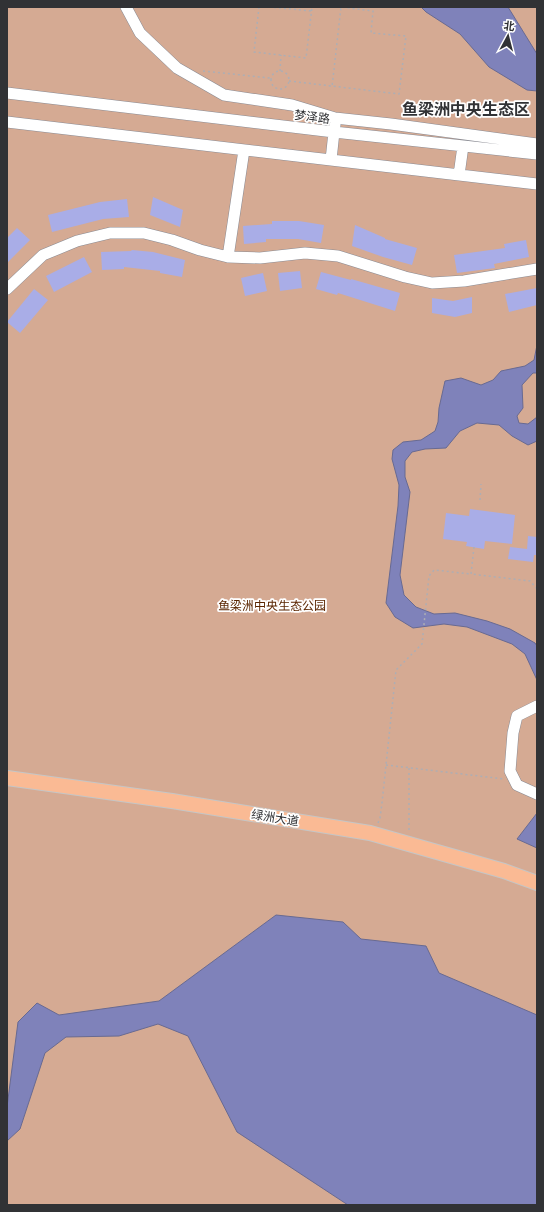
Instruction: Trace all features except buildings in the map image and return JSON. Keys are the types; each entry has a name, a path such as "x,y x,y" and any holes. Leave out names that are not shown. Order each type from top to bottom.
{"main road":[{"name":"绿洲大道","path":"7,778 172,801 373,834 504,871 537,883"}],"street":[{"path":"126,7 140,33 177,68 224,95 292,105 336,118 537,144"},
{"name":"梦泽路","path":"7,93 334,132 331,160"},
{"path":"336,118 334,132 537,154"},
{"path":"7,122 537,184"},
{"path":"460,175 463,146"},
{"path":"228,256 244,150"},
{"path":"7,289 43,254 77,241 110,233 144,233 172,240 200,250 228,256 260,258 305,253 338,256 405,277 432,283 464,281 537,269"},
{"path":"537,706 517,716 513,733 510,771 517,785 537,794"}],"path":[{"path":"259,7 254,52 306,58 312,7"},
{"path":"269,7 312,11"},
{"path":"332,87 341,7 374,11"},
{"path":"289,82 399,94 406,36 371,32 374,7"},
{"path":"280,71 281,55"},
{"path":"201,70 270,78"},
{"path":"270,78 274,73 280,71 285,73 289,82"},
{"path":"270,78 273,87 278,90 286,87 289,82"},
{"path":"480,500 482,484"},
{"path":"471,574 474,547"},
{"path":"373,834 380,818 396,670 422,644 429,576 434,570 530,581 537,589"},
{"path":"386,765 514,780"},
{"path":"409,768 409,844"}],"green space":[{"name":"鱼梁洲中央生态公园","path":"7,7 537,7 537,1205 7,1205"}],"water":[{"path":"421,7 508,7 537,54 537,91 527,90 489,67 460,34 426,12"},
{"path":"537,345 537,373 533,373 522,385 523,408 517,416 519,423 528,424 537,417 537,441 528,445 512,436 499,425 477,423 460,431 446,448 425,449 412,452 405,461 405,477 410,492 400,575 404,595 416,607 434,614 455,613 487,621 510,629 535,643 537,646 537,680 525,654 512,644 467,627 444,624 413,628 395,617 386,603 398,506 399,485 392,459 393,450 403,442 421,440 435,431 445,381 461,378 481,385 493,380 501,371 525,366 534,360"},
{"path":"537,813 537,848 517,839"},
{"path":"276,915 343,922 361,939 426,946 439,973 537,1015 537,1205 348,1205 237,1132 188,1036 158,1024 119,1036 66,1037 45,1053 20,1129 7,1141 7,1107 18,1022 37,1003 59,1015 159,1001"}],"district":[{"name":"鱼梁洲中央生态区","path":"466,109"}]}
